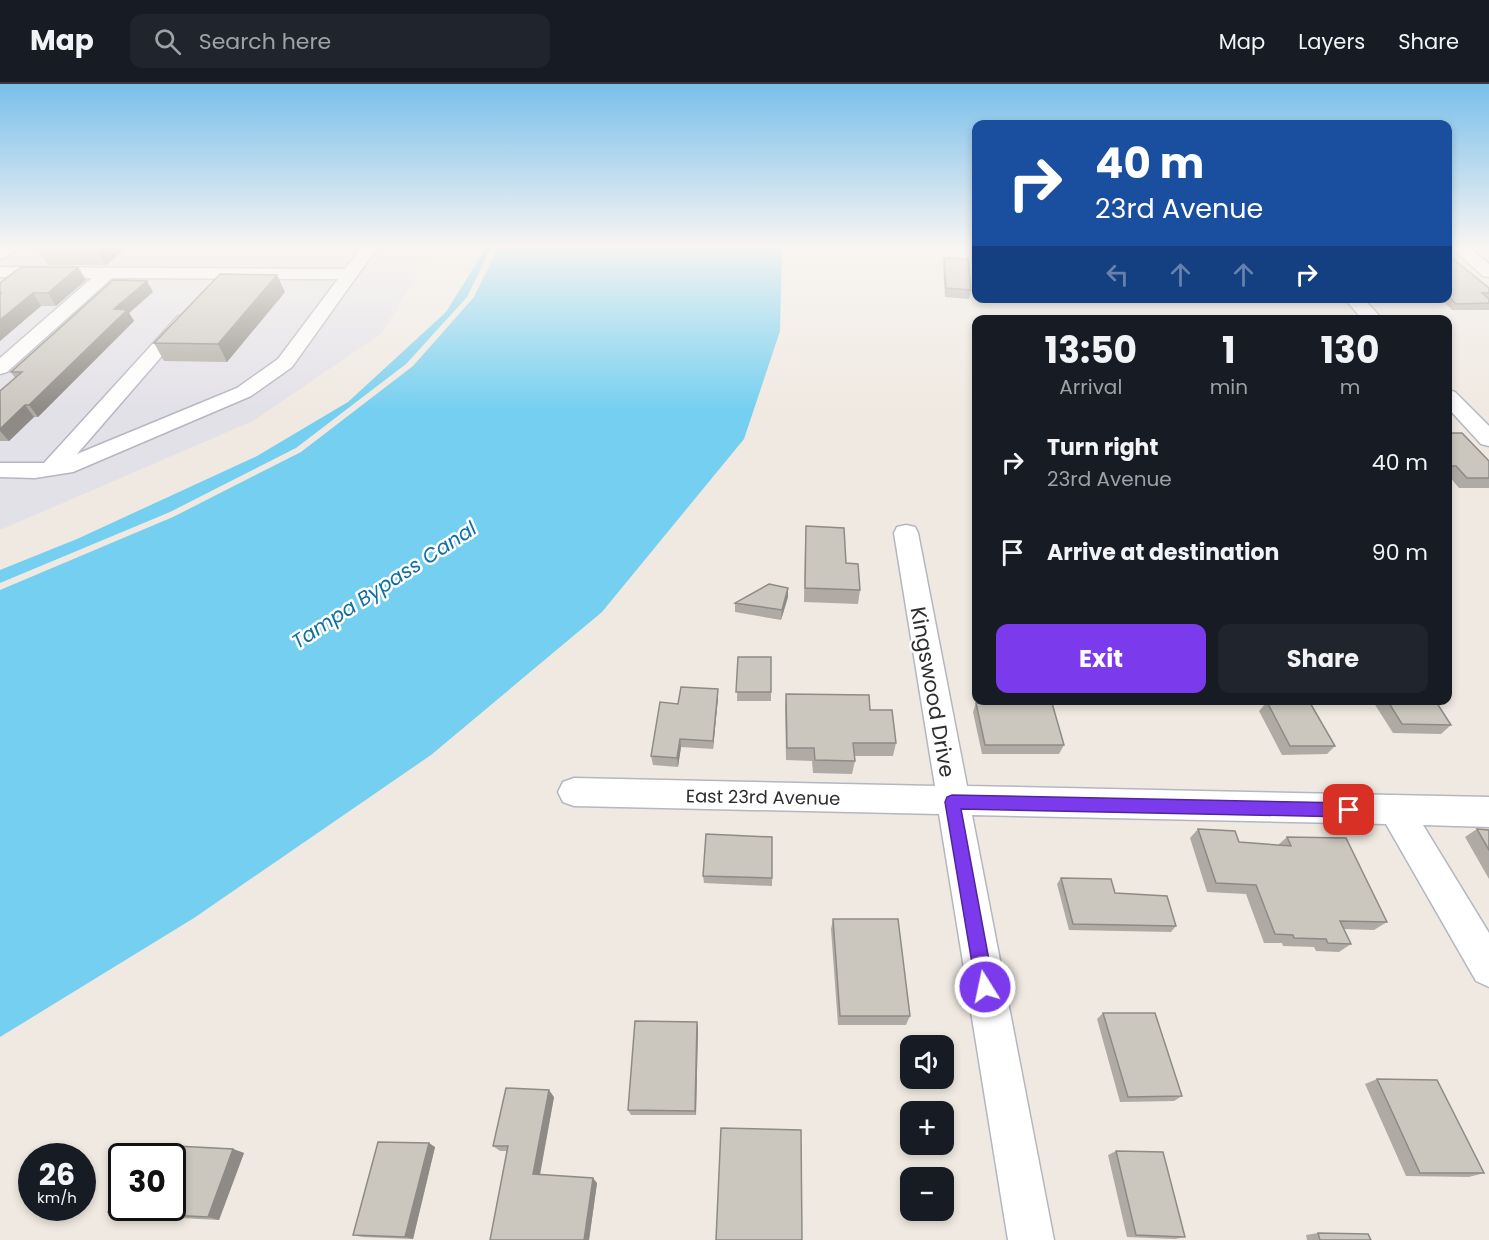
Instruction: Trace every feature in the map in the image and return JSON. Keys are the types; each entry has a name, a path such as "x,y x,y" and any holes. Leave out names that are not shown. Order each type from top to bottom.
{"street":[{"path":"0,368 74,302"},
{"path":"0,470 65,467 244,392 285,363 331,302"},
{"path":"1358,303 1369,315"},
{"path":"51,469 196,307"},
{"path":"1452,400 1489,439"},
{"name":"Kingswood Drive","path":"906,533 1031,1240"},
{"name":"East 23rd Avenue","path":"574,792 1489,812"},
{"path":"1396,811 1489,968"}],"shaded area":[{"path":"0,302 401,302 382,333 253,421 0,530"}],"water":[{"path":"452,302 462,302 406,364 296,448 170,512 0,583 0,570 77,539 257,456 348,402 446,312"},
{"name":"Tampa Bypass Canal","path":"470,302 781,302 780,331 744,439 602,612 431,755 194,918 0,1037 0,590 173,517 301,452 413,366"}],"building":[{"path":"0,302 22,302 0,320"},
{"path":"89,302 122,302 114,309 127,310 29,405 25,405 0,429 0,391 22,372 11,372"},
{"path":"193,302 254,302 218,344 154,343"},
{"path":"1454,302 1489,302 1489,303 1456,304"},
{"path":"1452,433 1462,433 1489,461 1489,478 1467,478 1456,466 1452,466"},
{"path":"806,526 844,528 846,563 858,564 860,590 805,588"},
{"path":"769,584 788,588 782,610 735,603"},
{"path":"738,657 771,657 771,692 736,692"},
{"path":"681,687 718,689 713,741 680,739 677,758 651,756 660,702 678,704"},
{"path":"786,694 869,695 870,710 892,710 896,743 853,743 855,761 815,760 814,748 787,748"},
{"path":"976,705 1053,705 1064,745 985,745"},
{"path":"1269,705 1311,705 1335,746 1290,746"},
{"path":"1390,705 1438,705 1451,725 1402,724"},
{"path":"1198,829 1235,831 1239,842 1291,846 1287,837 1346,838 1387,922 1340,921 1351,944 1328,943 1326,939 1294,938 1293,935 1275,934 1256,885 1216,883"},
{"path":"1477,829 1489,830 1489,850"},
{"path":"706,834 772,837 772,878 703,876"},
{"path":"1061,878 1111,879 1115,893 1167,896 1176,926 1073,924"},
{"path":"833,919 898,919 910,1016 840,1016"},
{"path":"1103,1013 1155,1013 1182,1096 1128,1097"},
{"path":"635,1021 697,1022 695,1111 628,1110"},
{"path":"1377,1079 1437,1080 1484,1173 1420,1173"},
{"path":"506,1088 549,1090 533,1174 593,1178 584,1240 490,1240 508,1146 493,1146"},
{"path":"721,1128 801,1130 802,1240 716,1240"},
{"path":"378,1142 429,1143 405,1237 353,1235"},
{"path":"186,1147 233,1149 208,1217 186,1216"},
{"path":"1116,1151 1163,1152 1185,1237 1136,1235"},
{"path":"1318,1233 1368,1234 1371,1240 1320,1240"}],"route":[{"path":"985,987 952,802 1349,810"}]}
